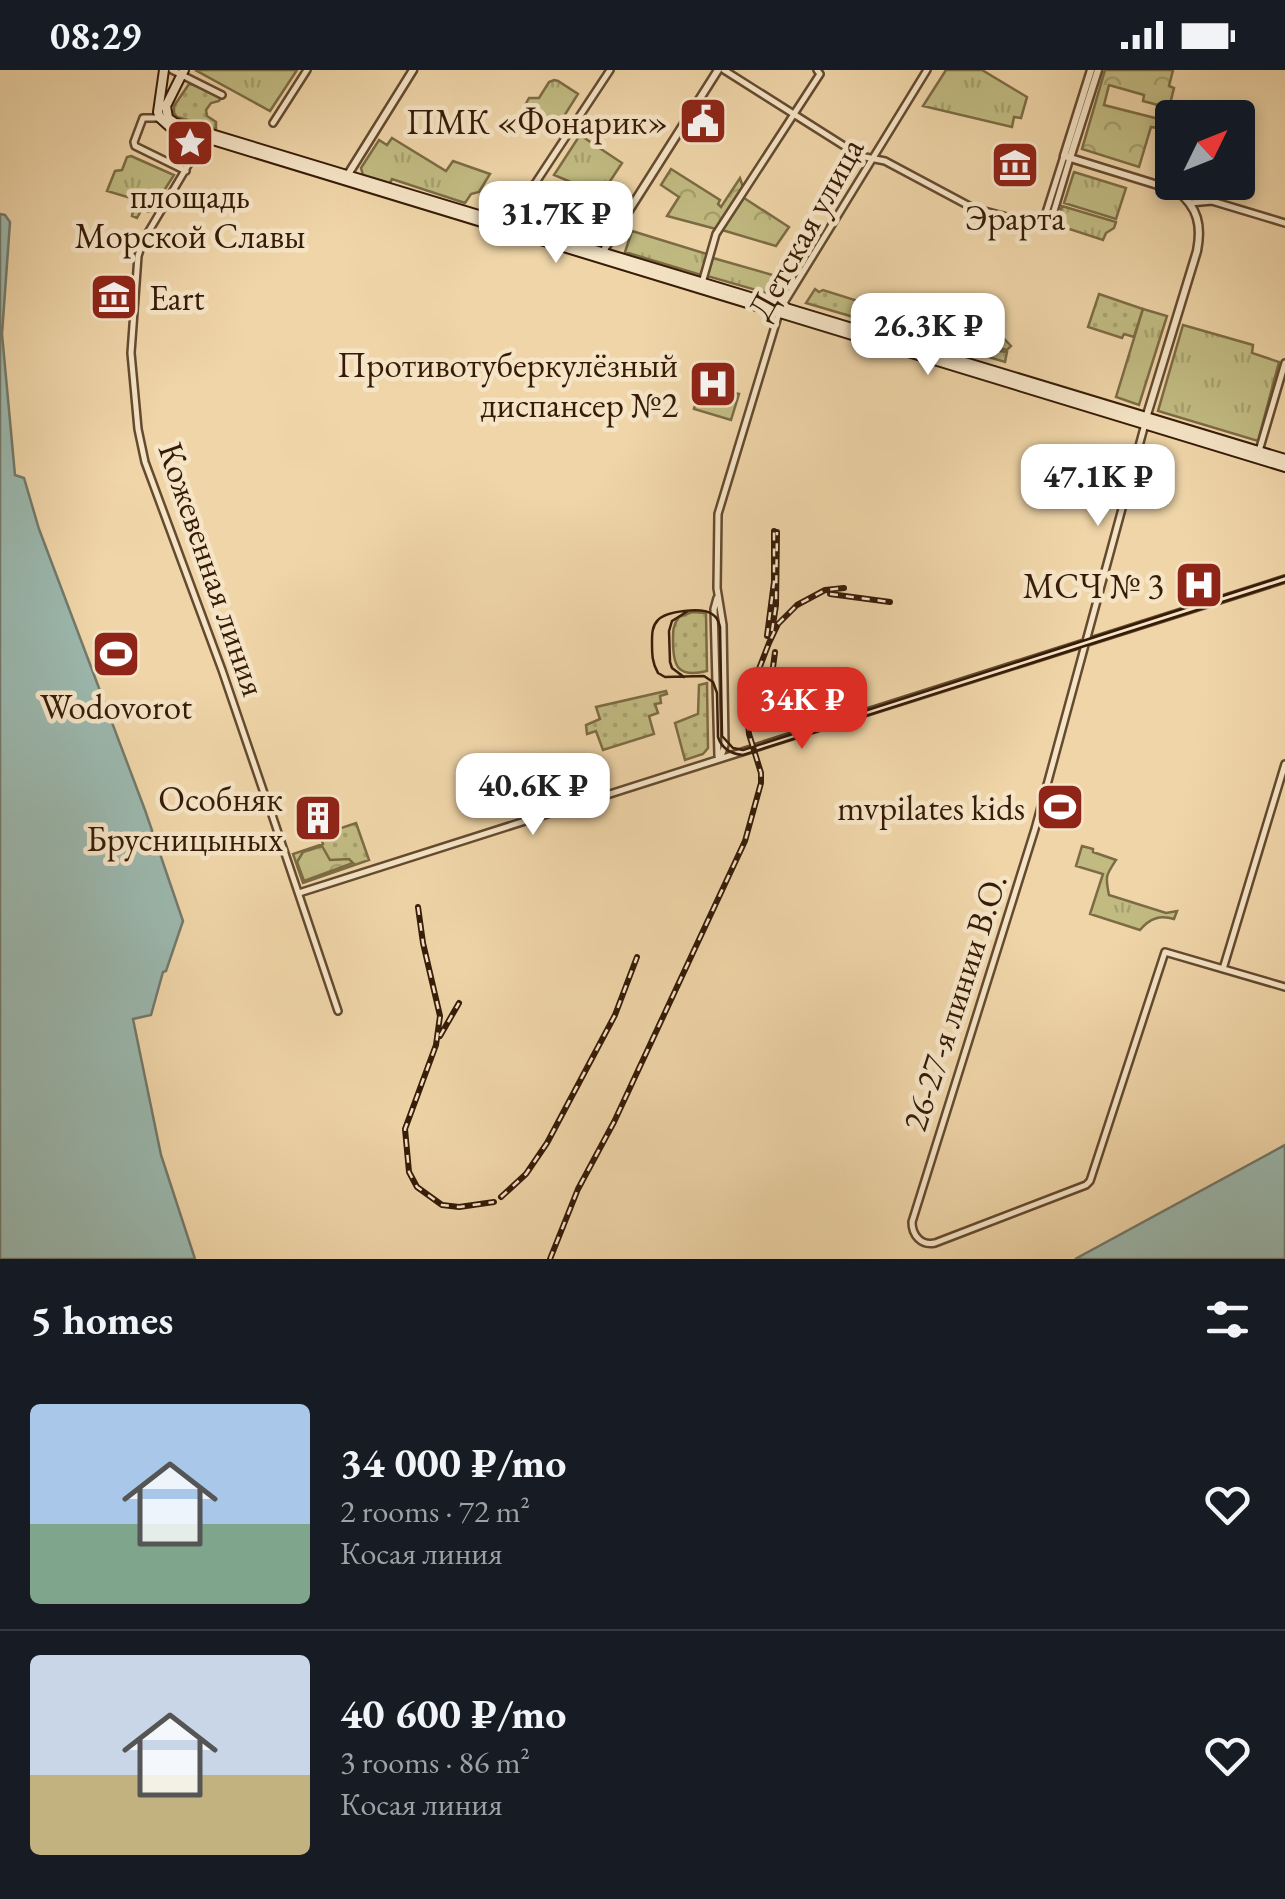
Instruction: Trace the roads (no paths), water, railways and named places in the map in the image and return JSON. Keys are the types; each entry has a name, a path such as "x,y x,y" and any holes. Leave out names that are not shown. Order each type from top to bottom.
{"main road":[{"path":"164,70 159,105 170,127 1285,459"},
{"path":"164,118 179,72"},
{"path":"601,256 702,282 780,310"},
{"path":"1146,420 1285,467"}],"street":[{"path":"273,123 308,70"},
{"path":"346,178 413,70"},
{"path":"506,228 610,70"},
{"path":"601,256 721,70 860,156 885,161 972,208 1045,228 1094,70"},
{"path":"702,282 716,234 820,74 817,70"},
{"name":"Детская улица","path":"720,760 725,745 723,624 717,609 716,533 721,498 780,310 926,70"},
{"path":"179,72 222,94"},
{"path":"164,118 143,118 135,146 186,171"},
{"name":"Кожевенная линия","path":"206,136 143,240 138,256 131,353 138,429 145,462 222,670 338,1011"},
{"path":"1067,157 1170,188 1190,202 1212,201 1285,222"},
{"name":"26-27-я линии В.О.","path":"1190,202 1199,224 1199,240 1036,828 912,1222 917,1238 931,1244 1086,1184 1093,1174 1165,952 1223,969"},
{"path":"1258,451 1285,363"},
{"path":"299,893 1285,579"},
{"path":"1285,764 1223,969 1285,987"}],"water":[{"path":"0,214 10,222 2,334 15,475 24,478 39,529 183,921 151,1015 133,1019 161,1155 195,1259 0,1259"},
{"path":"1285,1145 1285,1259 1075,1259"}],"tram line":[{"path":"1285,576 743,750 733,748 722,736 720,627 716,617 693,610 662,617 653,630 653,658 658,673 665,677 704,676 713,682 718,737 728,750 743,755 1285,582"},
{"path":"684,677 670,662 669,631 672,621 688,611"}],"railway":[{"path":"767,636 774,582 774,531"},
{"path":"772,631 777,532"},
{"path":"550,1259 578,1189 614,1122 745,841 761,783 747,712 769,643 778,624 797,605 825,590 844,588"},
{"path":"830,594 890,602"},
{"path":"775,652 770,690 775,718"},
{"path":"418,907 440,1016 436,1045 405,1129 409,1172 417,1187 442,1205 494,1202"},
{"path":"501,1197 526,1174 547,1143 615,1015 637,957"},
{"path":"440,1036 459,1003"}],"place":[{"name":"ПМК «Фонарик»","path":"703,121"},
{"name":"площадь Морской Славы","path":"190,143"},
{"name":"Эрарта","path":"1015,165"},
{"name":"Eart","path":"114,297"},
{"name":"Противотуберкулёзный диспансер №2","path":"713,384"},
{"name":"МСЧ № 3","path":"1199,585"},
{"name":"Wodovorot","path":"116,654"},
{"name":"mvpilates kids","path":"1060,807"},
{"name":"Особняк Брусницыных","path":"318,818"}]}
